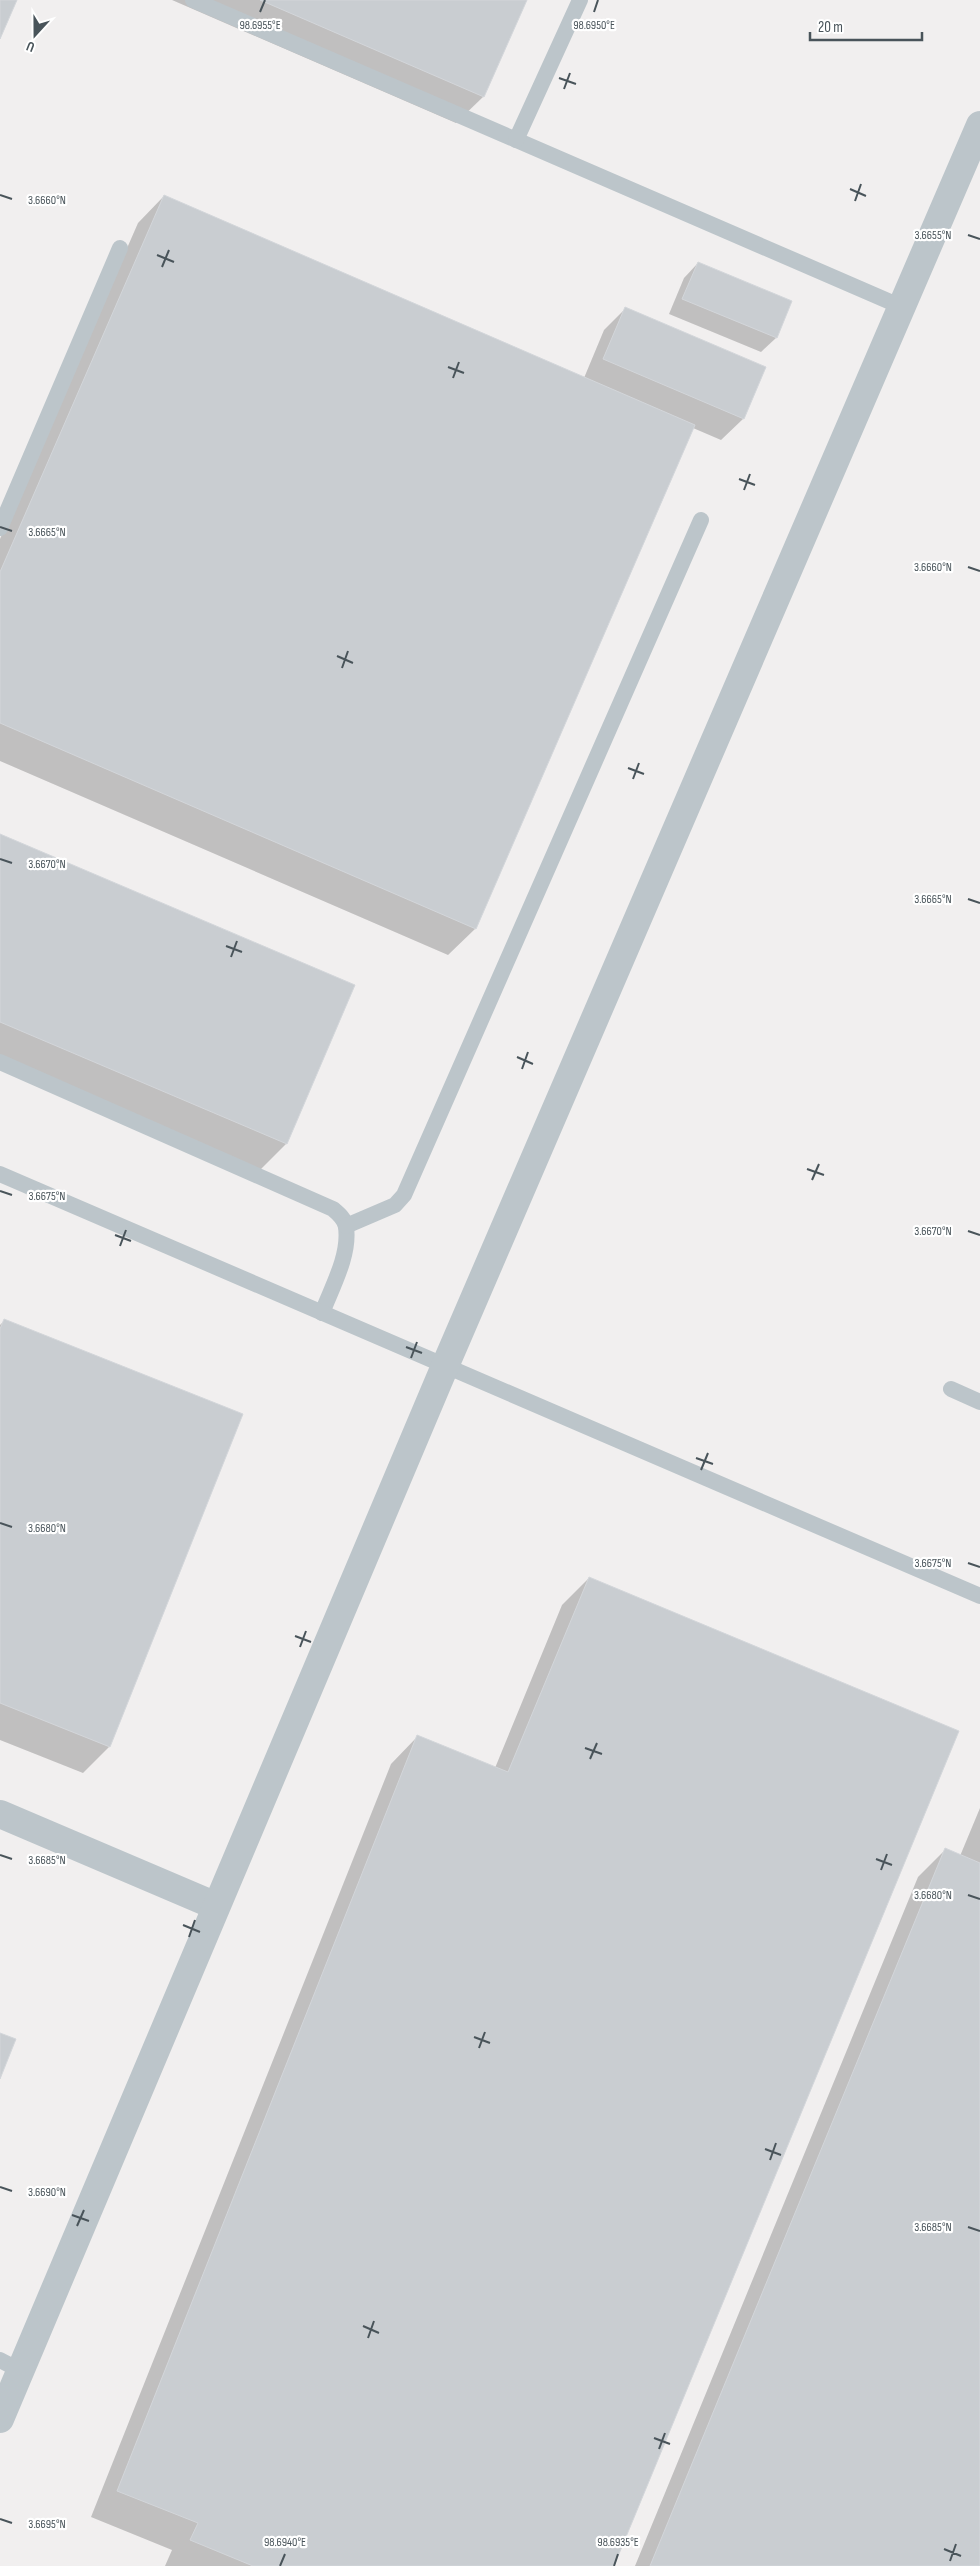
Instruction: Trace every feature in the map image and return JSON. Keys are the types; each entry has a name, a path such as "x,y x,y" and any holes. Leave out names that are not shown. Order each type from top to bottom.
{"street":[{"path":"0,2419 11,2365 216,1906 445,1366 980,126"},
{"path":"0,1814 216,1906"}],"lane":[{"path":"193,0 902,307"},
{"path":"516,140 580,0"},
{"path":"0,528 120,248"},
{"path":"346,1226 395,1205 404,1195 701,520"},
{"path":"0,1062 333,1209 342,1218 346,1226 346,1248 322,1312"},
{"path":"0,1174 980,1596"},
{"path":"951,1389 980,1402"}],"building":[{"path":"0,0 17,0 0,39"},
{"path":"260,0 527,0 484,97"},
{"path":"164,195 695,425 476,929 0,723 0,572"},
{"path":"698,262 792,301 777,338 682,299"},
{"path":"625,307 766,367 744,419 603,359"},
{"path":"0,834 355,985 287,1144 0,1022"},
{"path":"4,1319 243,1414 110,1747 0,1703 0,1329"},
{"path":"589,1577 959,1731 614,2566 253,2566 190,2540 198,2523 117,2491 417,1735 508,1772"},
{"path":"945,1848 980,1863 980,2566 650,2566"},
{"path":"0,2033 16,2039 0,2079"}]}
